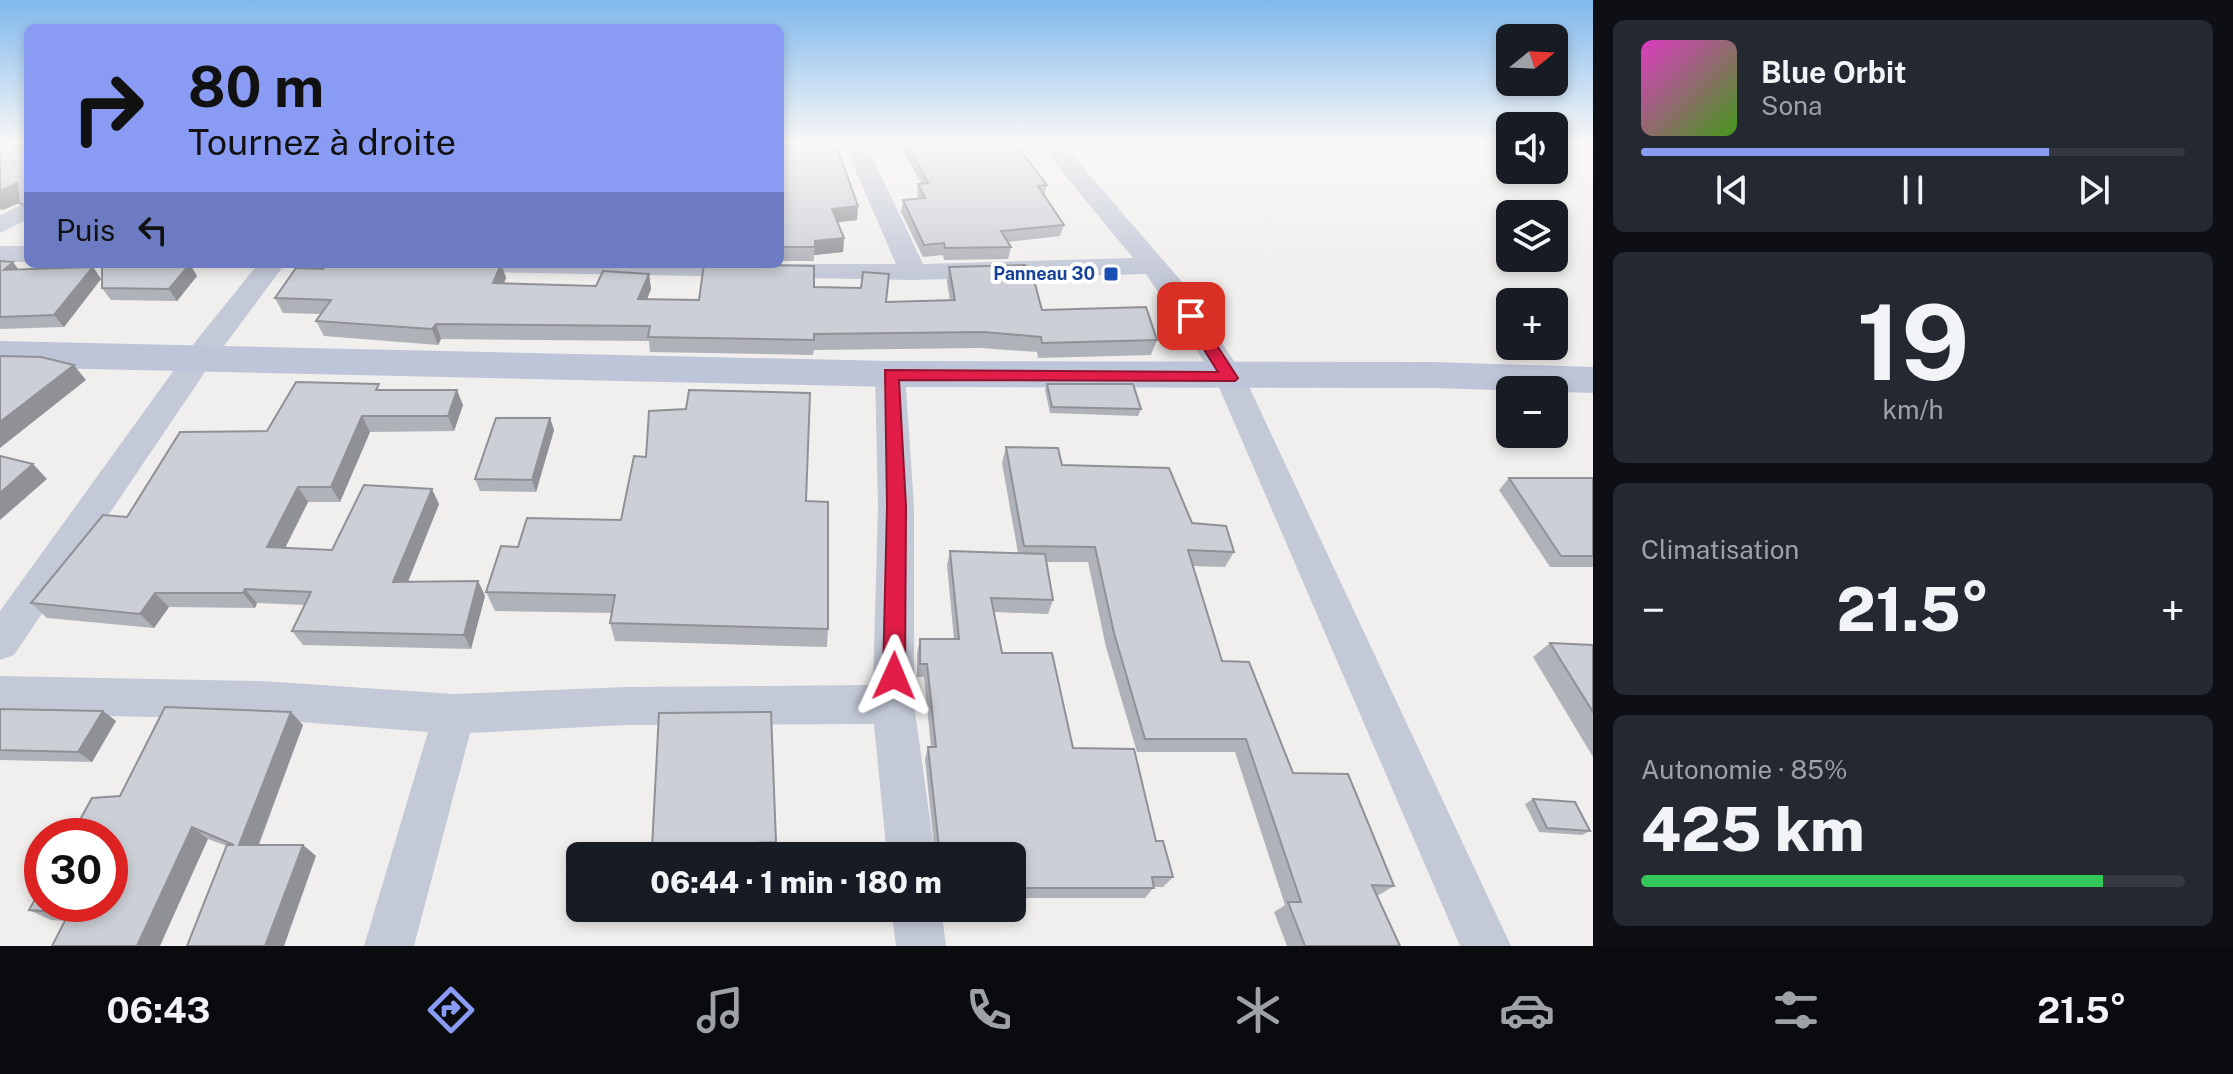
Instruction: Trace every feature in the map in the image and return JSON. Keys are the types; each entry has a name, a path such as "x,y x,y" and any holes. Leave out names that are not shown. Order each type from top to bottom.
{"street":[{"path":"874,186 913,272"},
{"path":"1086,186 1172,288 1230,378 1486,946"},
{"path":"0,225 24,211"},
{"path":"0,254 24,254"},
{"path":"751,268 913,272 1152,266"},
{"path":"0,643 198,359 269,268"},
{"path":"0,354 890,374 1230,378 1434,375 1593,380"},
{"path":"890,374 896,506 893,704 909,842"},
{"path":"0,695 262,700 454,714 626,706 893,704"},
{"path":"389,946 454,714"},
{"path":"918,922 921,946"}],"building":[{"path":"17,186 24,186 24,205 19,203"},
{"path":"784,186 851,186 858,206 832,209 844,238 815,241 815,247 784,247"},
{"path":"919,186 1038,186 1064,225 1001,231 1011,247 945,248 944,243 924,245 903,200 925,198"},
{"path":"0,261 13,262 4,270 92,268 54,315 0,317"},
{"path":"1025,265 1032,273 1042,310 1146,307 1157,340 1042,343 1041,337 984,332 814,334 814,340 648,337 650,326 436,324 432,329 316,321 331,300 275,298 296,268 499,268 493,283 596,286 603,271 649,274 638,299 699,300 703,268 814,266 814,287 861,288 863,272 889,274 886,302 955,300 949,267"},
{"path":"102,268 187,268 169,289 102,288"},
{"path":"0,356 41,357 74,365 0,422"},
{"path":"296,382 379,384 376,390 457,390 448,416 362,416 331,487 298,487 267,547 332,550 364,485 432,489 393,582 478,581 464,635 292,631 311,592 245,589 243,593 155,593 140,614 31,603 103,515 127,517 180,432 267,431"},
{"path":"1047,384 1133,384 1141,409 1052,407"},
{"path":"689,390 810,393 806,501 828,502 828,629 610,623 615,595 486,592 501,546 518,547 527,518 621,520 634,456 646,457 649,411 686,409"},
{"path":"496,418 550,418 532,480 475,479"},
{"path":"1006,447 1058,448 1062,465 1169,468 1192,523 1226,526 1234,552 1188,550 1222,661 1249,662 1293,773 1348,774 1394,886 1372,885 1400,946 1305,946 1288,902 1301,902 1246,739 1145,739 1114,633 1095,547 1024,546"},
{"path":"0,456 33,464 0,493"},
{"path":"1509,478 1593,478 1593,556 1561,556"},
{"path":"950,551 1045,554 1053,600 991,598 1002,653 1052,653 1073,748 1134,749 1156,841 1163,841 1173,877 1152,877 1154,888 1026,888 1026,842 938,842 928,747 936,747 927,664 920,664 920,639 959,639"},
{"path":"1550,643 1593,645 1593,712"},
{"path":"165,707 291,712 239,845 303,845 265,946 187,946 227,845 234,845 192,827 137,946 52,946 64,922 128,922 128,818 81,818 92,798 120,796"},
{"path":"0,709 103,711 78,752 0,750"},
{"path":"771,712 776,842 652,842 659,713"},
{"path":"1533,799 1575,802 1590,831 1547,828"}],"place":[{"name":"Panneau 30","path":"1111,274"}],"route":[{"path":"894,676 896,506 890,374 1230,378 1191,316"}]}
